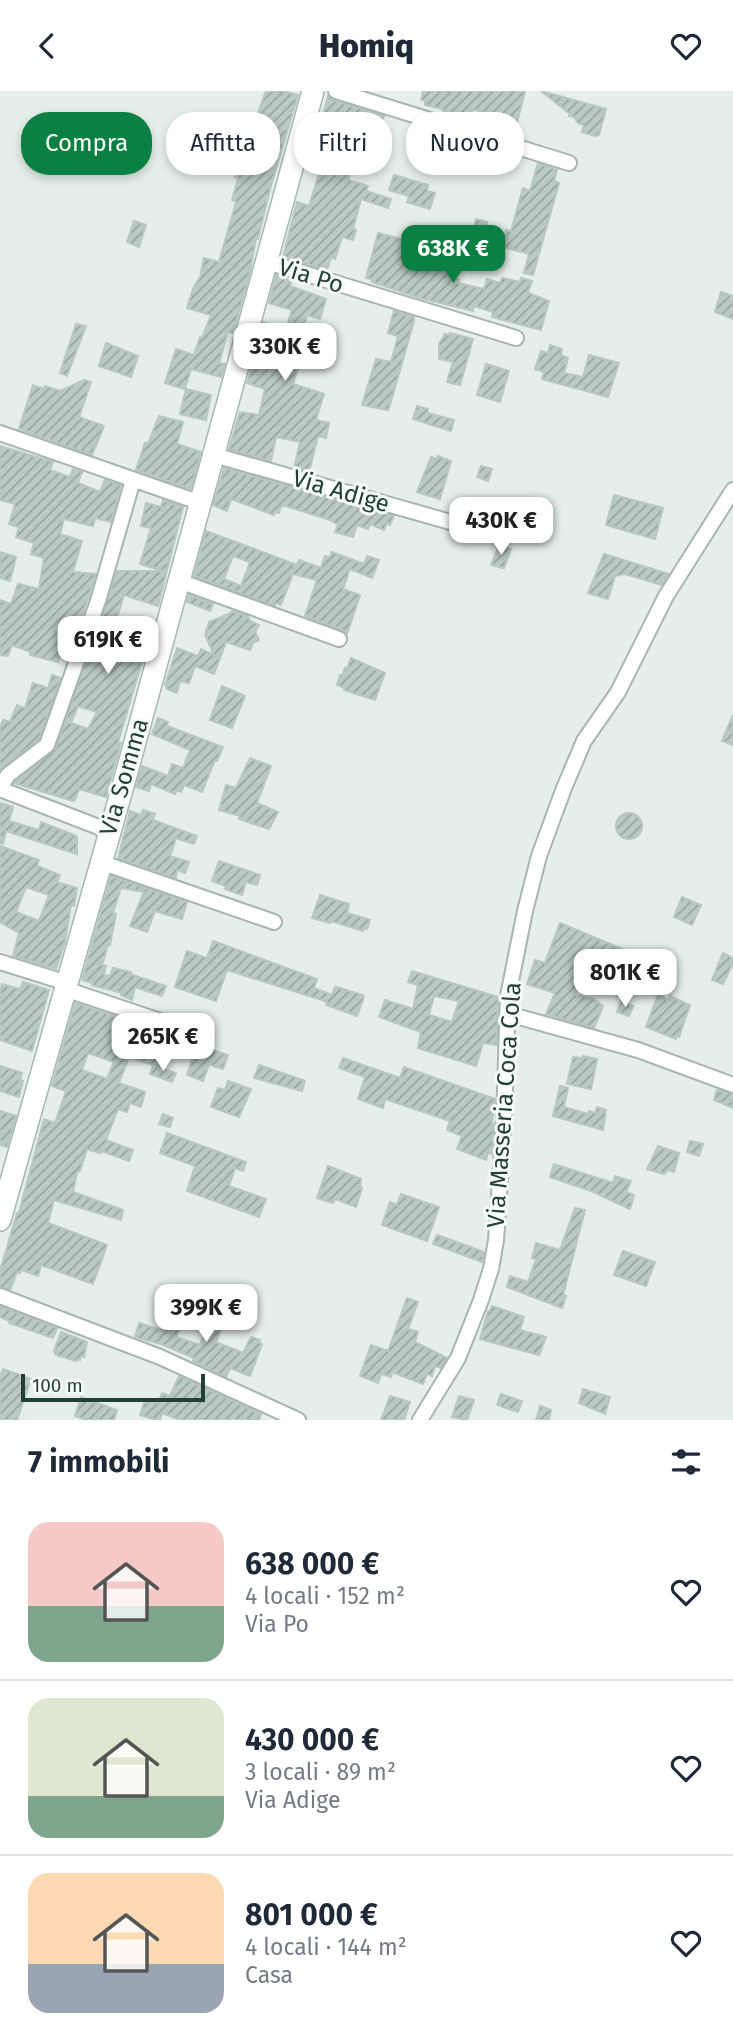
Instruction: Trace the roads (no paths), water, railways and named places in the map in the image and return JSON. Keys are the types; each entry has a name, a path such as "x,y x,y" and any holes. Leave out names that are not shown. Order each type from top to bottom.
{"street":[{"name":"Via Somma","path":"0,1220 201,503 313,91"},
{"path":"336,91 569,163"},
{"name":"Via Po","path":"267,262 516,338"},
{"path":"0,433 201,503"},
{"name":"Via Adige","path":"214,455 468,527"},
{"path":"109,831 0,788 8,775 47,745 98,601 133,480"},
{"name":"Via Masseria Coca Cola","path":"420,1420 458,1357 491,1269 500,1182 508,996 540,856 584,741 618,692 666,596 733,490"},
{"path":"179,581 339,639"},
{"path":"100,862 274,922"},
{"path":"0,962 178,1027"},
{"path":"508,1014 638,1050 733,1085"},
{"path":"0,1296 160,1357 298,1420"}]}
